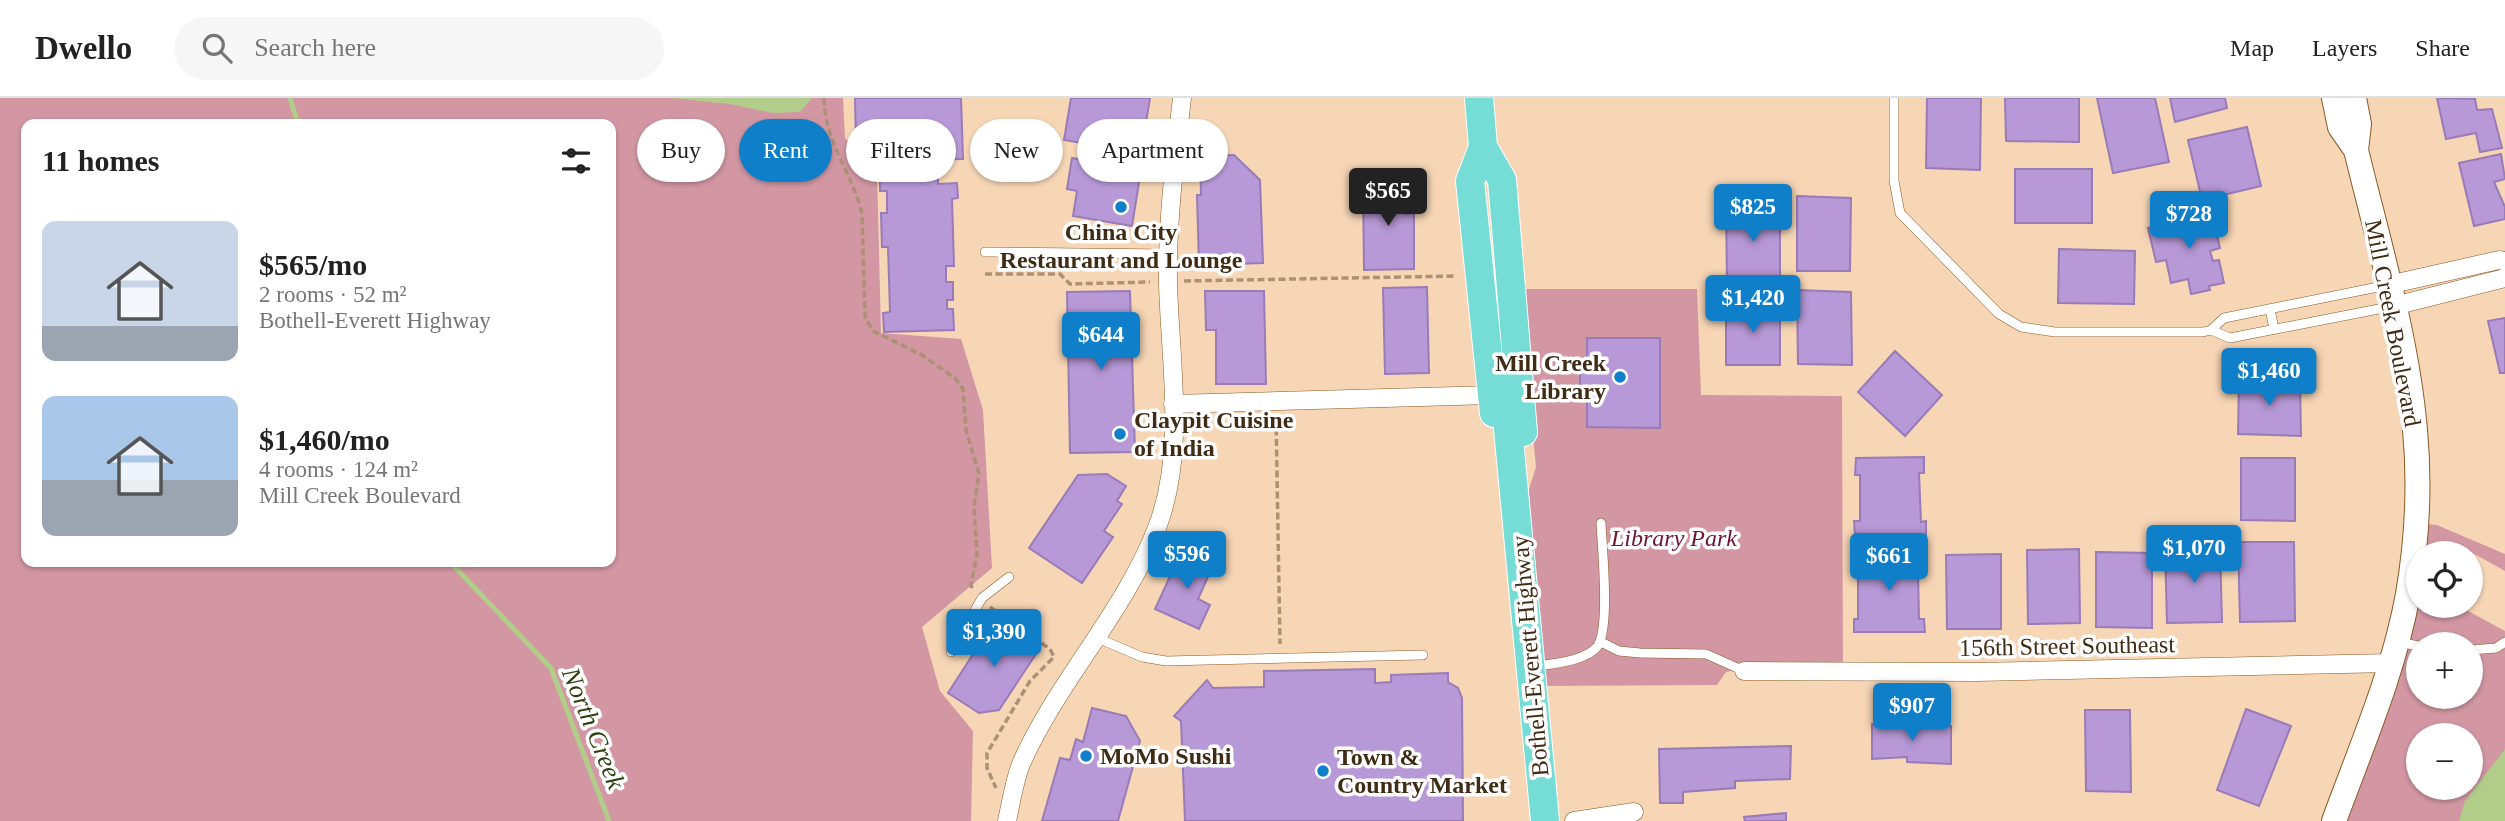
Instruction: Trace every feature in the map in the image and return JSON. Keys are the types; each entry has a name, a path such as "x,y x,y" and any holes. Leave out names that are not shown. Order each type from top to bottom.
{"main road":[{"name":"Bothell-Everett Highway","path":"1479,98 1483,147 1502,180 1527,473 1515,491"},
{"name":"Bothell-Everett Highway","path":"1483,147 1470,181 1501,474 1515,491 1545,821"}],"street":[{"path":"1007,821 1020,766 1063,686 1125,591 1158,525 1168,486 1174,449 1174,404 1168,254 1172,180 1182,98"},
{"name":"Mill Creek Boulevard","path":"2334,98 2340,127 2356,150"},
{"name":"Mill Creek Boulevard","path":"2334,821 2402,650 2414,556 2417,496 2416,431 2411,392 2356,150 2359,124 2354,98"},
{"path":"2391,296 2499,260 2505,261"},
{"path":"2391,296 2505,278"},
{"path":"1174,404 1492,394"},
{"name":"156th Street Southeast","path":"1744,671 1925,672 2402,650"},
{"path":"1574,821 1634,812"}],"lane":[{"path":"1894,98 1894,181 1900,213 1999,314 2021,327 2055,332 2203,332 2211,330 2224,318 2270,309 2391,296"},
{"path":"985,252 1168,254"},
{"path":"2211,330 2230,338 2274,329 2391,296"},
{"path":"2270,309 2274,329"},
{"path":"1532,667 1569,660 1594,650 1601,642 1605,616 1601,523"},
{"path":"951,652 982,598 1009,576"},
{"path":"1095,637 1142,657 1166,661 1423,655"},
{"path":"1601,642 1619,650 1640,653 1706,654 1744,671"},
{"path":"2483,649 2496,648 2505,642"}],"path":[{"path":"824,98 833,142 858,198 862,214 865,317 873,331 922,355 957,379 963,389 966,430 979,474 974,506 977,555 971,586 995,611 1049,649 1054,657 1030,681 987,752 987,768 996,789 994,799"},
{"path":"985,274 1060,274 1070,284 1155,281"},
{"path":"1182,281 1479,276"},
{"path":"1275,401 1280,658"}],"green space":[{"path":"0,98 843,98 846,182 877,182 881,333 961,339 983,410 992,568 922,627 940,691 973,731 971,821 0,821"},
{"name":"Library Park","path":"1519,289 1697,289 1701,395 1842,396 1843,665 1749,668 1726,672 1717,685 1539,686 1527,495 1536,467"},
{"path":"2416,523 2437,525 2475,541 2413,541"},
{"path":"2483,545 2505,554 2505,571 2483,559"},
{"path":"2406,579 2406,618 2481,618 2505,631 2505,821 2334,821 2391,663"}],"shaded area":[{"path":"672,98 812,98 800,112 773,113 729,104"},
{"path":"2505,749 2505,821 2459,821 2466,800 2483,800 2483,778"}],"building":[{"path":"855,98 961,98 963,159 956,159 956,119 855,119"},
{"path":"1071,98 1150,98 1146,119 1077,119 1077,142 1064,140"},
{"path":"1927,98 1981,98 1980,170 1926,168"},
{"path":"2005,98 2079,98 2079,142 2006,141"},
{"path":"2097,98 2155,98 2169,162 2113,173"},
{"path":"2170,98 2225,98 2227,108 2175,122"},
{"path":"2437,98 2475,99 2477,110 2492,109 2502,148 2480,152 2476,133 2446,139"},
{"path":"2247,127 2261,186 2202,200 2188,140"},
{"path":"2501,154 2505,179 2494,182 2505,207 2505,219 2474,226 2459,163"},
{"path":"1228,155 1234,155 1260,180 1263,263 1199,265 1197,195 1201,195 1201,182 1228,182"},
{"path":"1072,158 1077,159 1077,182 1139,182 1132,226 1073,216 1077,191 1067,189"},
{"path":"2015,169 2092,169 2092,223 2015,223"},
{"path":"880,182 957,183 958,198 952,199 954,266 946,266 946,282 953,282 953,300 947,300 947,309 953,309 954,330 884,332 883,313 890,312 888,247 882,247 881,213 887,213 887,191 880,191"},
{"path":"1406,183 1406,214 1414,213 1414,269 1364,270 1363,185"},
{"path":"1797,196 1851,198 1850,271 1797,271"},
{"path":"1726,207 1780,207 1780,282 1727,281"},
{"path":"2212,213 2220,248 2210,251 2213,261 2219,260 2224,283 2209,286 2210,290 2191,294 2188,279 2171,283 2166,260 2156,262 2148,228"},
{"path":"2059,249 2135,251 2134,304 2058,303"},
{"path":"1427,287 1429,373 1385,374 1383,288"},
{"path":"1797,290 1851,292 1852,365 1798,364"},
{"path":"1130,291 1135,452 1070,453 1067,292"},
{"path":"1205,291 1264,291 1266,384 1216,384 1216,330 1206,330"},
{"path":"1726,304 1780,305 1780,365 1726,365"},
{"path":"2505,318 2505,373 2500,373 2488,321"},
{"name":"Mill Creek Library","path":"1587,338 1660,338 1660,428 1587,427 1587,393 1580,393 1580,361 1587,361"},
{"path":"1895,351 1942,395 1905,436 1858,392"},
{"path":"2239,379 2300,381 2301,436 2238,434"},
{"path":"1924,457 1924,473 1919,473 1921,522 1926,521 1926,535 1855,536 1854,521 1860,521 1860,475 1855,475 1856,458"},
{"path":"2241,458 2295,458 2295,521 2241,520"},
{"path":"1107,474 1126,486 1117,501 1122,504 1104,531 1113,537 1082,583 1029,548 1078,475"},
{"path":"2238,542 2294,542 2295,621 2240,622"},
{"path":"2220,547 2222,622 2167,623 2165,549"},
{"path":"2079,549 2080,623 2028,624 2027,550"},
{"path":"1190,552 1214,563 1198,599 1210,605 1199,629 1155,609 1178,559 1185,562"},
{"path":"2096,552 2152,553 2152,628 2096,627"},
{"path":"1924,554 1924,570 1918,571 1919,619 1924,619 1925,632 1854,632 1854,619 1858,619 1858,573 1853,572 1853,555"},
{"path":"2001,554 2001,629 1947,629 1946,555"},
{"path":"989,618 1034,643 1036,654 999,710 979,713 948,693 988,631 983,628"},
{"name":"Town & Country Market","path":"1375,669 1375,683 1391,682 1391,675 1448,673 1448,682 1458,688 1462,698 1463,821 1185,821 1181,721 1174,716 1207,680 1213,688 1264,687 1264,671"},
{"path":"1092,708 1126,716 1140,741 1118,821 1042,821 1060,758 1070,760 1076,739 1083,742"},
{"path":"2246,709 2291,726 2259,806 2217,790"},
{"path":"2085,710 2130,710 2131,792 2086,791"},
{"path":"1910,723 1910,728 1951,726 1951,764 1907,762 1907,757 1872,759 1872,724"},
{"path":"1791,746 1790,779 1735,781 1735,788 1683,792 1683,803 1660,803 1659,749"},
{"path":"1786,813 1786,821 1745,821 1744,817"}],"waterway":[{"name":"North Creek","path":"290,98 296,119"},
{"name":"North Creek","path":"455,567 551,668 609,821"}],"place":[{"name":"China City Restaurant and Lounge","path":"1121,207"},
{"name":"Mill Creek Library","path":"1620,377"},
{"name":"Claypit Cuisine of India","path":"1120,434"},
{"name":"MoMo Sushi","path":"1086,756"},
{"name":"Town & Country Market","path":"1323,771"}]}
